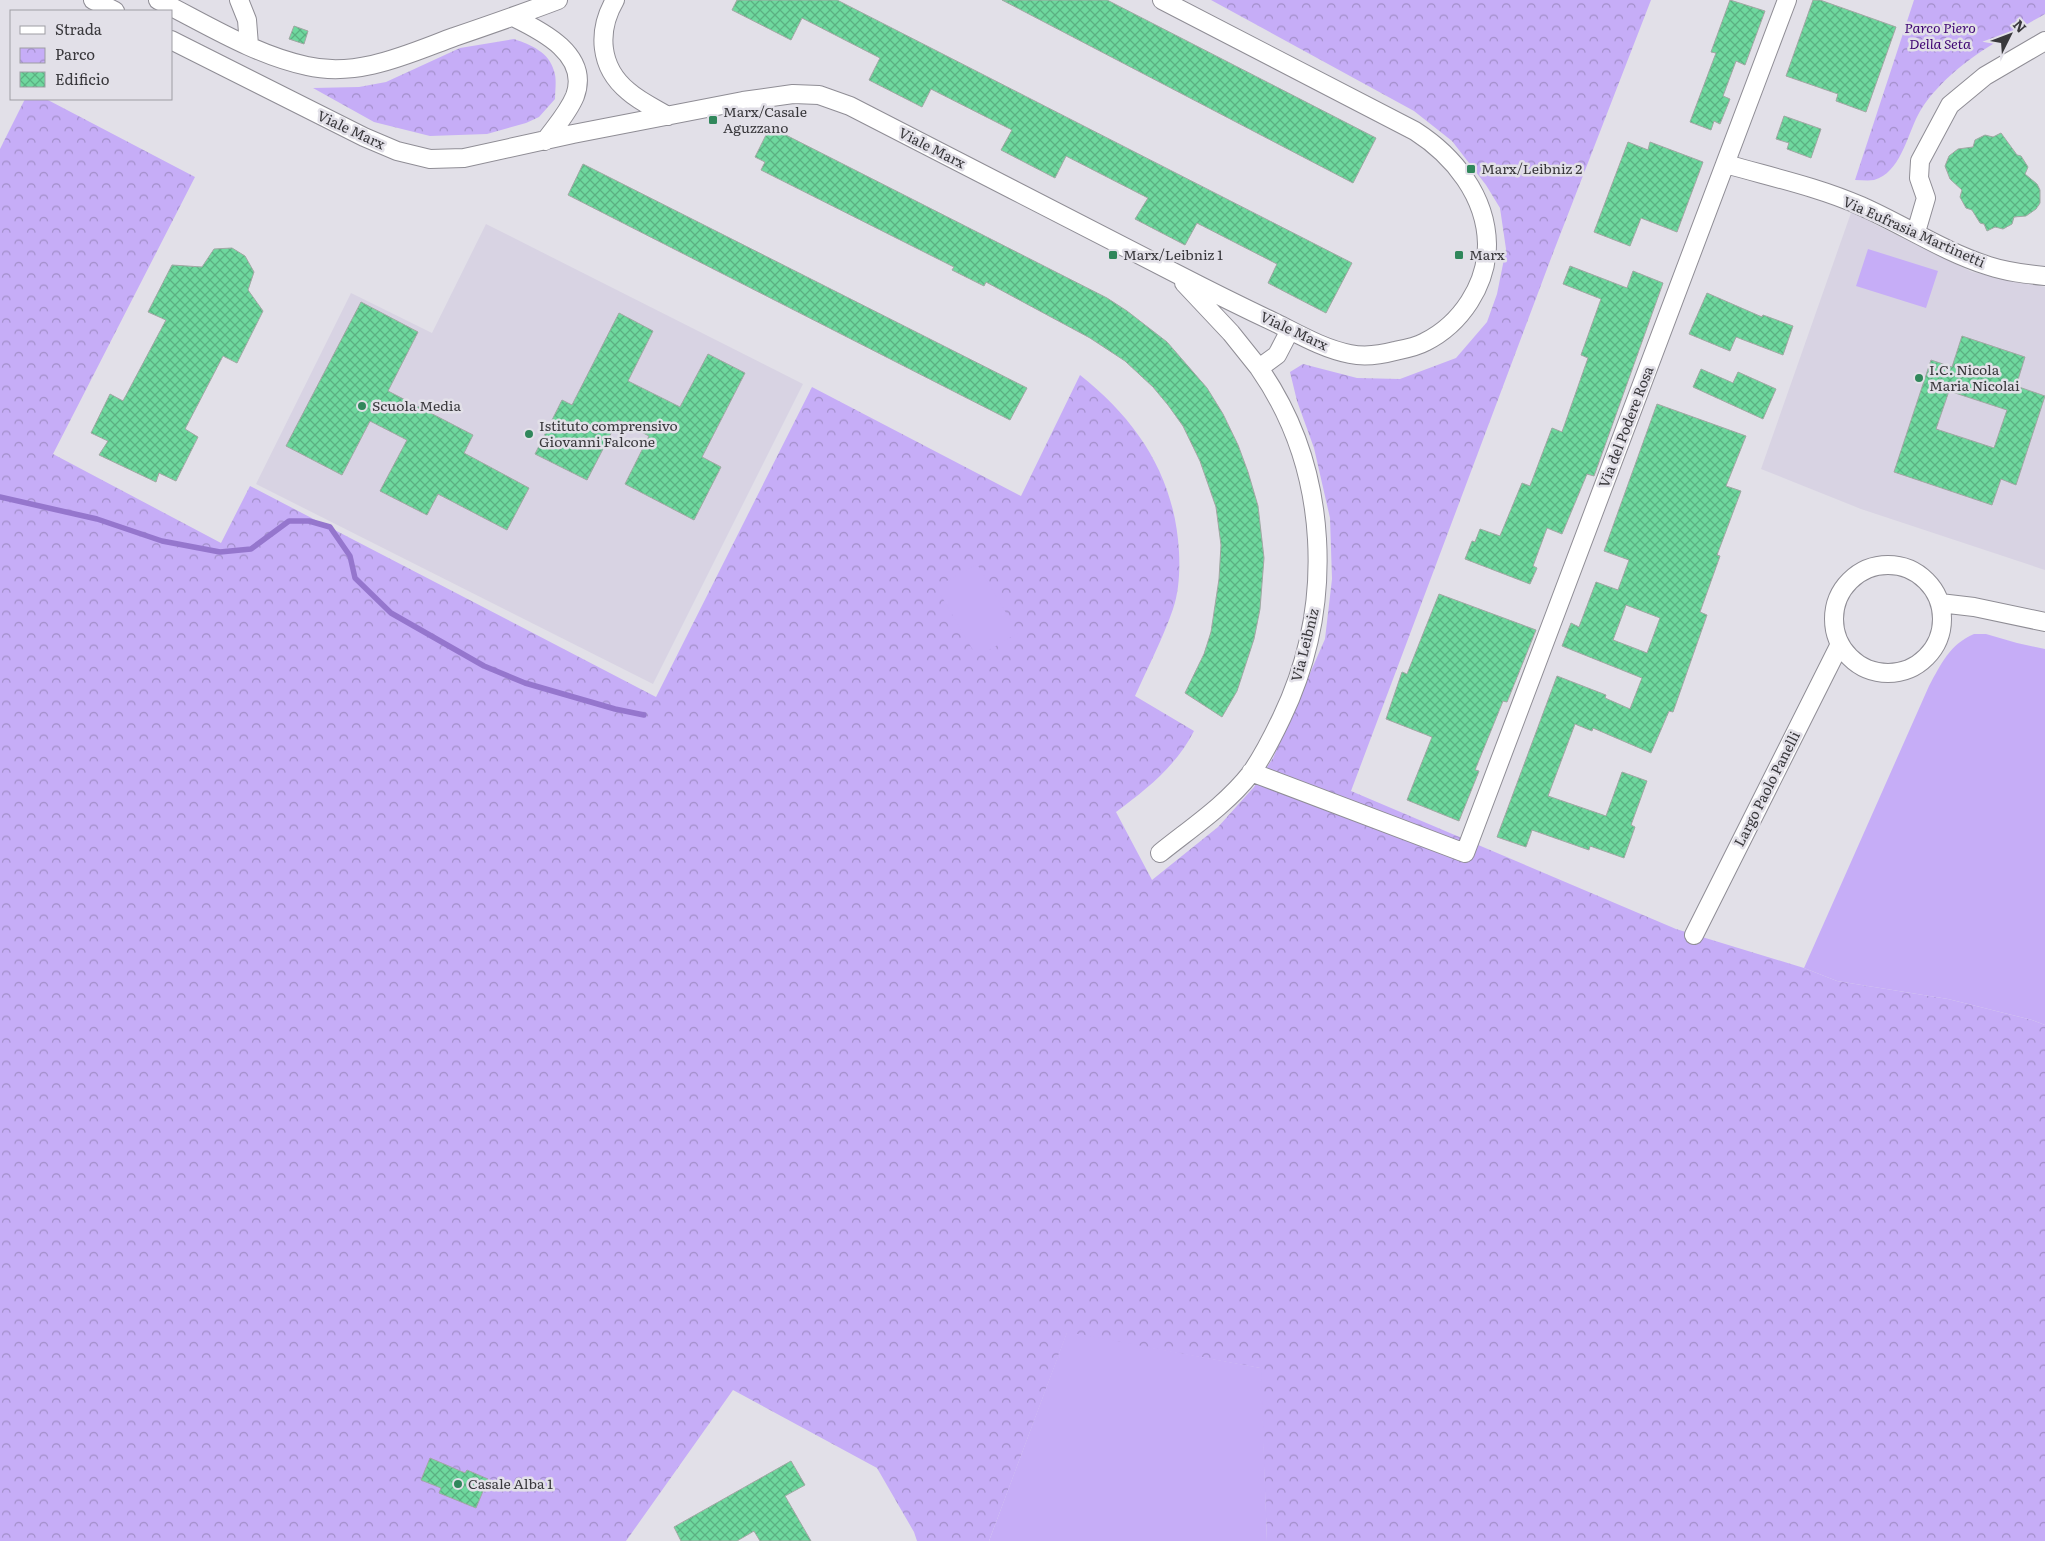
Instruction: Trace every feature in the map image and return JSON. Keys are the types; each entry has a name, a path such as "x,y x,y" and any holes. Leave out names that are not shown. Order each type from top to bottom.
{"street":[{"path":"93,0 114,10"},
{"path":"158,0 279,58 328,69 355,68 391,60 558,0"},
{"path":"239,0 249,26 249,45"},
{"path":"615,0 607,17 602,35 603,49 608,64 616,79 628,91 668,116"},
{"name":"Viale Marx","path":"172,41 327,120 387,147 421,158 447,160 464,158 668,116 793,94 809,94 828,98 850,106 1173,272 1336,351 1360,355 1375,355 1394,351 1423,343 1452,324 1475,293 1483,272 1487,246 1481,209 1473,192 1457,168 1426,138 1162,0"},
{"name":"Via del Podere Rosa","path":"1251,772 1465,853 1787,0"},
{"path":"513,17 541,31 558,44 571,60 576,72 577,84 574,97 566,112 545,141"},
{"path":"1916,232 1926,198 1919,178 1920,161 1950,105 1985,76 2045,41"},
{"name":"Via Eufrasia Martinetti","path":"1726,164 1811,188 1860,205 1966,257 1989,266 2013,272 2045,276"},
{"name":"Via Leibniz","path":"1160,853 1228,798 1251,772 1278,726 1300,673 1313,623 1318,569 1313,502 1304,460 1280,403 1259,368 1231,333 1173,272"},
{"path":"1259,368 1277,355 1290,330"},
{"path":"1885,565 1903,567 1919,575 1932,587 1940,603 1942,621 1939,638 1930,653 1917,665 1901,671 1883,672 1866,668 1851,658 1840,644 1835,627 1835,609 1842,592 1853,578 1868,569 1885,565"},
{"path":"1940,603 1974,607 2045,622"},
{"name":"Largo Paolo Panelli","path":"1694,935 1840,644"}],"shaded area":[{"name":"I.C. Nicola Maria Nicolai","path":"1852,210 1876,225 1972,272 2045,287 2045,570 1861,509 1761,469"},
{"name":"Istituto comprensivo Giovanni Falcone","path":"486,224 803,384 653,684 256,484 351,293 432,333"}],"green space":[{"path":"1211,0 1651,0 1553,253 1351,791 1676,929 1804,968 1837,981 1948,999 2045,1025 2045,1541 1267,1541 1260,1368 1067,1333 989,1541 917,1541 914,1532 877,1468 733,1390 626,1541 0,1541 0,149 24,100 48,100 195,177 53,454 221,543 250,486 656,697 812,387 1021,496 1080,375 1101,393 1136,431 1161,475 1170,499 1176,525 1179,566 1175,602 1165,631 1135,696 1194,731 1187,744 1170,766 1139,795 1116,812 1152,880 1218,827 1254,787 1273,758 1325,639 1332,579 1330,518 1314,448 1297,401 1290,372 1303,364 1357,378 1400,379 1456,358 1487,322 1497,294 1506,249 1500,208 1486,185 1452,141 1414,111"},
{"name":"Parco Piero Della Seta","path":"1914,0 2045,0 2045,14 1987,48 1960,67 1933,93 1924,105 1902,153 1890,170 1874,180 1855,180"},
{"path":"514,39 538,50 552,64 556,81 555,99 539,117 526,123 487,134 430,136 374,122 313,88 359,87 386,82 460,48"},
{"path":"1868,249 1938,271 1926,308 1856,286"},
{"path":"977,564 1018,633 977,657 936,587"},
{"path":"1974,634 1986,634 2045,649 2045,1025 1948,999 1837,981 1804,968 1929,686 1952,649"},
{"path":"1067,1332 1261,1368 1267,1541 989,1541"}],"building":[{"path":"737,0 837,0 1352,263 1326,313 1268,283 1277,264 1197,223 1185,245 1135,219 1148,198 1066,156 1055,178 1001,150 1012,130 931,89 922,107 869,80 880,58 802,18 791,40 732,10"},
{"path":"1002,0 1107,0 1376,138 1353,183"},
{"path":"1730,0 1765,11 1745,65 1736,61 1723,96 1730,99 1720,124 1714,121 1711,130 1690,122 1716,53 1711,52"},
{"path":"1813,0 1820,0 1896,27 1866,112 1836,101 1838,94 1786,76"},
{"path":"294,26 308,31 304,44 289,39"},
{"path":"1784,116 1821,129 1811,158 1787,149 1789,143 1776,139"},
{"path":"770,127 1107,298 1167,342 1207,388 1223,414 1238,445 1248,472 1258,506 1264,558 1260,609 1254,639 1237,691 1222,717 1185,693 1204,654 1211,632 1219,579 1221,545 1216,507 1200,461 1183,426 1168,405 1153,387 1125,361 1090,338 986,282 984,286 952,270 954,267 761,170 765,162 755,157"},
{"path":"2001,133 2028,167 2025,174 2037,184 2040,190 2040,203 2036,209 2026,216 2014,217 2012,224 2003,229 1995,227 1987,231 1984,224 1980,223 1972,210 1966,208 1960,197 1962,190 1950,179 1945,166 1949,156 1958,149 1973,147 1975,140 1985,135 1993,137"},
{"path":"1628,142 1648,150 1650,142 1703,162 1677,232 1641,218 1630,246 1594,232"},
{"path":"583,164 1027,388 1010,420 568,195"},
{"path":"232,248 245,256 254,272 248,290 263,311 237,363 223,356 185,429 198,437 176,481 159,473 156,482 99,455 108,441 91,433 110,394 123,401 166,320 148,312 172,265 202,267 214,249"},
{"path":"1570,266 1627,288 1633,271 1663,283 1594,476 1587,474 1562,534 1547,528 1533,566 1537,568 1530,584 1465,559 1472,541 1475,542 1480,529 1500,536 1522,483 1530,486 1552,428 1562,432 1588,358 1581,355 1601,299 1563,284"},
{"path":"1707,293 1762,317 1763,315 1793,326 1783,355 1736,337 1730,351 1689,334"},
{"name":"Scuola Media","path":"361,302 418,332 388,391 473,435 464,453 529,488 507,530 438,494 427,515 380,491 407,440 370,421 342,475 286,446"},
{"path":"619,313 653,331 628,381 680,407 708,354 745,373 702,457 721,467 694,520 625,484 649,436 618,420 587,480 535,454 562,400 572,405"},
{"path":"1962,336 2025,357 2016,386 2045,396 2016,485 2001,479 1992,505 1894,472 1931,360 1952,367","holes":["1949,391 2007,410 1994,448 1936,429"]},
{"path":"1701,369 1733,383 1738,372 1776,389 1763,419 1693,387"},
{"path":"1657,404 1746,436 1726,486 1741,491 1717,555 1720,556 1700,612 1707,615 1673,712 1669,711 1651,753 1593,728 1592,731 1575,724 1548,796 1606,816 1622,772 1647,781 1631,825 1635,827 1624,858 1590,846 1589,850 1532,830 1526,847 1497,837 1557,676 1606,695 1605,698 1630,709 1642,678 1562,646 1571,623 1579,627 1596,582 1618,590 1629,560 1604,551","holes":["1626,605 1660,618 1647,653 1613,640"]},
{"path":"1439,594 1536,630 1507,702 1503,701 1475,770 1479,771 1459,821 1407,800 1432,737 1386,719 1402,672 1407,674"},
{"name":"Casale Alba 1","path":"430,1458 465,1473 467,1470 488,1479 476,1508 439,1493 441,1488 421,1480"},
{"path":"791,1461 805,1485 785,1496 811,1541 760,1541 754,1531 737,1541 681,1541 674,1527"}],"waterway":[{"path":"0,497 97,519 162,541 220,552 251,549 289,521 309,521 330,527 350,556 355,578 391,613 484,666 525,683 615,709 644,715"}],"place":[{"name":"Marx/Casale Aguzzano","path":"713,120"},
{"name":"Marx/Leibniz 2","path":"1471,169"},
{"name":"Marx/Leibniz 1","path":"1113,255"},
{"name":"Marx","path":"1459,255"},
{"name":"I.C. Nicola Maria Nicolai","path":"1919,378"},
{"name":"Scuola Media","path":"362,406"},
{"name":"Istituto comprensivo Giovanni Falcone","path":"529,434"},
{"name":"Casale Alba 1","path":"458,1484"}]}
